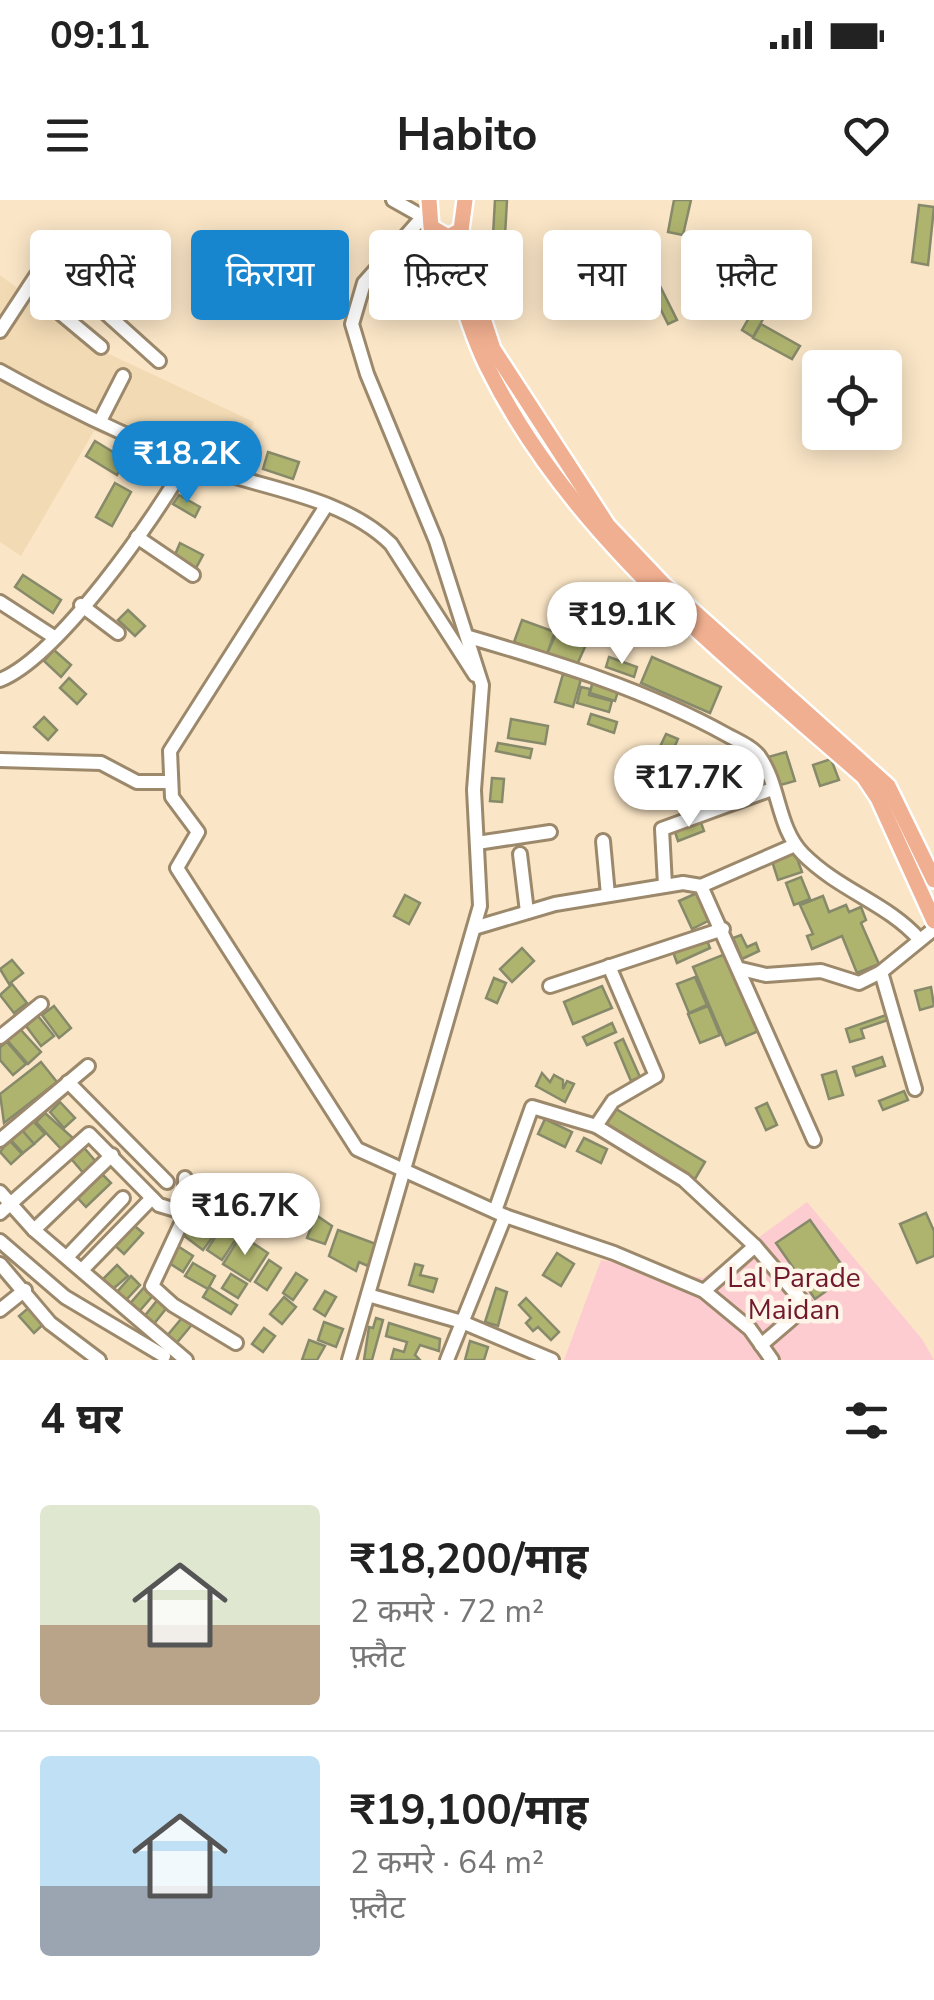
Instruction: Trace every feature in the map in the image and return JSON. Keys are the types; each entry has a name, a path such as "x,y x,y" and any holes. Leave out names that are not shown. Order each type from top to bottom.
{"main road":[{"path":"431,220 461,230 465,200"},
{"path":"431,220 489,370 567,488 638,576 864,778 878,798 934,922"},
{"path":"483,320 493,349 608,526 662,583 888,786 934,880"}],"street":[{"path":"393,200 431,220"},
{"path":"0,331 41,272 49,273 124,327 159,361"},
{"path":"348,1360 480,906 474,790 482,685 436,541 366,374 352,324 369,278"},
{"path":"29,287 100,347"},
{"path":"0,370 188,461 326,506 374,528 392,544 482,685"},
{"path":"100,419 123,376"},
{"path":"0,680 19,672 81,606 137,537 188,461"},
{"path":"326,506 170,751 172,797 198,832 194,846 177,868 357,1149 500,1214 614,1253 704,1291 750,1329 772,1360"},
{"path":"137,537 193,575"},
{"path":"0,602 54,637"},
{"path":"81,606 118,633"},
{"path":"469,637 562,664 684,711 754,750 795,845 843,889 898,916 919,939"},
{"path":"0,760 101,762 137,782 169,782"},
{"path":"665,885 662,828 772,789"},
{"path":"476,843 550,832"},
{"path":"603,841 608,895"},
{"path":"474,928 608,895 665,885 702,886 795,845"},
{"path":"520,854 527,912"},
{"path":"702,886 742,969 814,1140"},
{"path":"550,986 723,929"},
{"path":"742,969 766,976 821,971 859,983 881,972 934,929"},
{"path":"596,1126 614,1100 656,1076 609,966"},
{"path":"881,972 915,1089"},
{"path":"0,1037 41,1004"},
{"path":"0,1140 88,1066"},
{"path":"68,1082 167,1182"},
{"path":"447,1360 500,1214 532,1107 596,1126 684,1180 756,1246 804,1306 761,1345"},
{"path":"5,1208 87,1135 112,1154 162,1208 186,1213"},
{"path":"34,1230 112,1154"},
{"path":"185,1178 186,1213 152,1286 173,1305 236,1343"},
{"path":"0,1192 5,1208 82,1270 166,1354"},
{"path":"66,1258 123,1198"},
{"path":"82,1270 152,1198"},
{"path":"0,1242 65,1297 166,1354 186,1360"},
{"path":"704,1291 756,1246"},
{"path":"0,1264 65,1336 99,1360"},
{"path":"0,1310 25,1290"},
{"path":"368,1295 462,1322 552,1360"}],"shaded area":[{"path":"0,275 30,298 30,320 58,320 92,346 254,422 226,482 94,431 21,556 0,542"}],"green space":[{"name":"Lal Parade Maidan","path":"807,1202 922,1339 934,1360 564,1360 601,1260 703,1278"}],"building":[{"path":"495,200 507,200 505,230 493,230"},
{"path":"674,200 691,200 681,235 668,232"},
{"path":"919,205 934,207 928,265 912,262"},
{"path":"661,288 677,320 668,324 661,310"},
{"path":"748,320 762,320 753,337 742,330"},
{"path":"761,324 800,346 792,359 753,338"},
{"path":"95,441 126,460 117,475 86,456"},
{"path":"268,452 299,462 293,479 263,469"},
{"path":"115,483 131,492 112,526 96,517"},
{"path":"179,495 200,507 195,517 173,504"},
{"path":"180,543 203,555 196,568 174,557"},
{"path":"23,575 61,600 53,613 15,587"},
{"path":"128,610 145,626 135,636 118,620"},
{"path":"522,620 555,632 547,654 514,642"},
{"path":"559,627 588,640 576,667 547,654"},
{"path":"54,650 71,665 61,677 44,661"},
{"path":"609,657 637,667 634,677 606,667"},
{"path":"652,657 721,687 710,713 641,683"},
{"path":"563,674 581,679 573,707 555,702"},
{"path":"69,678 86,694 77,704 60,688"},
{"path":"593,680 619,688 615,701 590,693"},
{"path":"581,687 590,689 589,695 612,701 609,712 577,703"},
{"path":"591,714 617,722 614,733 588,724"},
{"path":"44,717 57,730 48,740 34,727"},
{"path":"511,719 548,726 545,744 508,738"},
{"path":"666,734 678,739 669,759 657,753"},
{"path":"498,743 532,749 530,758 496,751"},
{"path":"786,752 795,781 777,786 768,757"},
{"path":"831,759 839,780 820,786 813,765"},
{"path":"492,778 504,779 502,802 490,801"},
{"path":"700,820 704,831 678,841 674,829"},
{"path":"794,850 802,872 778,880 771,858"},
{"path":"801,877 810,899 794,905 786,883"},
{"path":"697,893 710,920 692,929 679,901"},
{"path":"405,895 420,903 409,924 394,916"},
{"path":"823,896 829,912 846,905 849,912 861,907 866,920 861,923 879,964 857,973 842,936 812,949 807,936 813,934 800,905"},
{"path":"741,935 747,947 756,943 759,951 742,959 733,938"},
{"path":"706,938 710,948 677,963 673,952"},
{"path":"522,948 534,961 512,982 500,969"},
{"path":"730,952 763,1029 726,1045 693,967"},
{"path":"12,960 23,973 9,984 0,969"},
{"path":"695,977 707,1005 689,1013 677,984"},
{"path":"494,978 506,983 497,1003 486,998"},
{"path":"12,984 27,1003 14,1013 0,995"},
{"path":"602,986 612,1008 573,1024 564,1002"},
{"path":"931,987 934,1006 920,1010 915,991"},
{"path":"54,1006 71,1028 59,1038 42,1015"},
{"path":"708,1006 720,1035 700,1043 688,1014"},
{"path":"889,1014 891,1019 861,1029 864,1038 850,1042 846,1029"},
{"path":"38,1016 54,1036 41,1046 26,1026"},
{"path":"612,1023 616,1032 587,1045 583,1037"},
{"path":"20,1029 41,1052 28,1064 7,1040"},
{"path":"623,1039 640,1077 631,1081 615,1043"},
{"path":"7,1042 26,1064 13,1075 0,1060 0,1047"},
{"path":"882,1057 885,1066 856,1076 853,1067"},
{"path":"41,1062 57,1082 4,1123 0,1094"},
{"path":"836,1071 843,1095 829,1099 822,1075"},
{"path":"542,1073 550,1082 554,1075 563,1080 563,1089 567,1081 574,1084 565,1102 536,1086"},
{"path":"904,1091 908,1100 883,1110 879,1101"},
{"path":"60,1102 75,1118 64,1128 50,1112"},
{"path":"767,1103 777,1125 766,1130 756,1108"},
{"path":"611,1106 705,1162 695,1179 601,1123"},
{"path":"45,1113 74,1139 62,1150 36,1122"},
{"path":"545,1119 572,1132 565,1147 538,1134"},
{"path":"32,1120 45,1134 34,1144 21,1130"},
{"path":"21,1129 34,1144 23,1153 10,1139"},
{"path":"584,1138 607,1149 601,1163 577,1151"},
{"path":"9,1140 22,1154 11,1164 0,1152"},
{"path":"80,1143 98,1164 85,1175 67,1154"},
{"path":"99,1171 111,1183 86,1207 74,1194"},
{"path":"198,1191 211,1200 202,1215 188,1206"},
{"path":"926,1213 934,1231 934,1256 917,1263 900,1224"},
{"path":"316,1215 332,1226 325,1244 307,1238"},
{"path":"810,1220 849,1275 815,1299 776,1243"},
{"path":"129,1221 143,1233 124,1254 110,1241"},
{"path":"186,1223 199,1233 203,1227 214,1235 203,1250 179,1232"},
{"path":"222,1226 238,1236 222,1260 207,1250"},
{"path":"338,1230 376,1244 368,1266 359,1262 356,1271 329,1256"},
{"path":"241,1235 268,1253 250,1281 223,1264"},
{"path":"173,1243 193,1256 183,1272 163,1259"},
{"path":"557,1253 574,1264 561,1286 543,1275"},
{"path":"269,1260 281,1268 267,1290 255,1282"},
{"path":"193,1263 215,1276 208,1289 185,1276"},
{"path":"415,1264 423,1266 420,1275 437,1279 433,1292 409,1285"},
{"path":"117,1265 128,1276 113,1289 103,1279"},
{"path":"296,1273 307,1280 293,1300 283,1293"},
{"path":"231,1274 247,1284 238,1298 222,1288"},
{"path":"131,1276 140,1285 126,1300 117,1292"},
{"path":"147,1284 156,1292 137,1314 128,1306"},
{"path":"209,1287 237,1305 231,1314 203,1297"},
{"path":"496,1288 507,1292 498,1326 485,1322"},
{"path":"325,1291 336,1297 325,1316 314,1309"},
{"path":"284,1297 296,1307 282,1324 270,1314"},
{"path":"159,1298 169,1305 153,1325 143,1318"},
{"path":"526,1298 559,1332 551,1340 538,1327 533,1331 526,1323 531,1318 519,1305"},
{"path":"33,1304 47,1321 34,1333 19,1316"},
{"path":"186,1313 195,1321 175,1345 166,1337"},
{"path":"376,1318 383,1320 372,1360 364,1360 369,1327 373,1328"},
{"path":"324,1322 343,1329 336,1347 318,1340"},
{"path":"389,1323 440,1339 439,1351 420,1345 415,1355 420,1360 391,1360 394,1349 404,1352 407,1342 386,1336"},
{"path":"264,1328 275,1336 263,1352 252,1344"},
{"path":"309,1340 325,1346 317,1360 302,1360"},
{"path":"470,1341 488,1347 484,1360 465,1360"}]}
